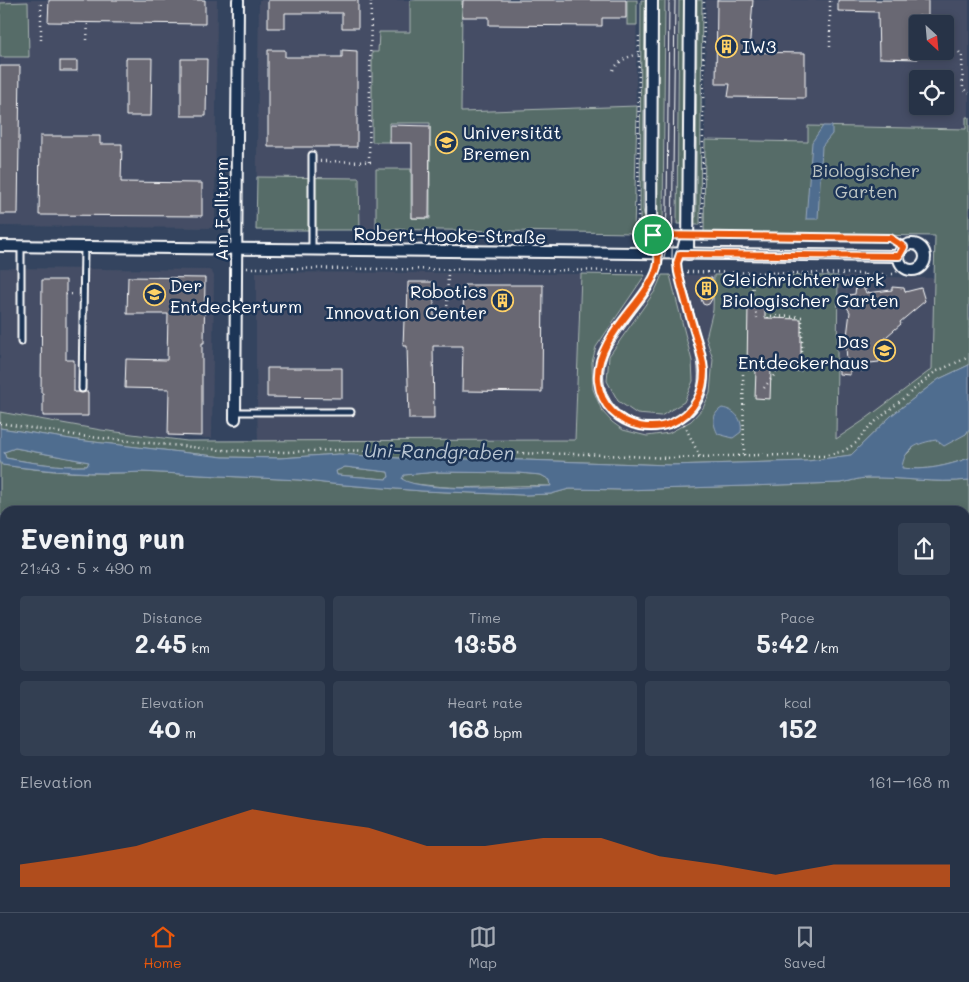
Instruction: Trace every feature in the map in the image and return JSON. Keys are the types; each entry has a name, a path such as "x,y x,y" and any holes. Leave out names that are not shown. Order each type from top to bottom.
{"street":[{"name":"Am Fallturm","path":"235,415 238,0"},
{"path":"652,0 652,231 654,253"},
{"path":"684,254 688,221 690,0"},
{"name":"Robert-Hooke-Straße","path":"0,246 902,257"}],"lane":[{"path":"312,154 312,249"},
{"path":"21,246 22,342"},
{"path":"82,389 84,247"},
{"path":"654,253 656,272 608,342 598,370 598,381 607,404 621,419 638,426 657,427 668,425 681,418 693,408 702,392 704,369 678,272 677,263 684,254"},
{"path":"235,415 350,412"}],"path":[{"path":"41,0 41,40"},
{"path":"369,162 371,0"},
{"path":"702,254 704,0"},
{"path":"830,0 830,46"},
{"path":"87,40 88,22"},
{"path":"638,253 639,28"},
{"path":"613,70 618,62 630,56 652,52"},
{"path":"959,52 962,56 963,88 969,93"},
{"path":"312,161 373,162"},
{"path":"638,234 652,231 686,235 890,238 902,257 894,274 678,272"},
{"path":"236,268 656,272"},
{"path":"447,316 448,270"},
{"path":"752,272 752,304 756,318"},
{"path":"865,274 867,293"},
{"path":"768,318 768,316 802,317 802,370"},
{"path":"0,423 80,436 221,450 583,454 671,458 744,455 824,456 844,451 856,443 869,427 935,372 969,357"},
{"path":"764,388 778,370"},
{"path":"743,374 744,455"},
{"path":"681,418 700,457"}],"shaded area":[{"path":"0,0 217,0 215,225 211,228 0,226"},
{"name":"Universität Bremen","path":"259,0 637,0 634,233 458,230 256,230"},
{"path":"665,0 679,0 677,224 663,224"},
{"path":"706,0 969,0 969,353 836,439 838,276 934,278 935,236 704,233"},
{"path":"823,126 832,126 832,134 822,146 818,219 806,219 812,142"},
{"path":"0,268 209,270 212,272 214,276 212,438 165,437 101,430 0,412"},
{"path":"256,272 581,274 575,440 258,442"},
{"path":"645,275 662,275 655,291 692,361 670,275 714,275 713,310 706,338 713,359 710,393 703,408 691,421 670,433 647,436 623,430 602,411 593,389 592,362 596,347"},
{"path":"969,365 969,429 966,434 944,446 936,440 918,445 909,451 903,461 902,468 936,467 969,458 969,480 867,478 840,483 625,490 569,489 551,494 524,495 422,491 299,480 142,472 72,472 2,465 0,461 0,428 77,440 223,457 280,458 339,454 398,458 670,465 808,461 851,455 892,415 939,379","holes":["15,448 89,462 87,466 66,466 6,458 4,452","345,467 388,472 389,477 386,479 337,475 336,471","438,472 519,473 541,475 550,480 551,486 451,488 413,483 402,479 404,475"]},
{"path":"722,408 734,413 741,423 741,432 733,438 718,434 715,427 716,413"}],"green space":[{"path":"410,0 462,0 461,112 637,106 634,233 376,229 376,169 411,169 411,218 430,219 430,123 389,123 389,142 372,142 372,52 378,52 379,32 410,32"},
{"path":"627,0 637,0 637,25 627,25"},
{"path":"641,0 645,0 643,209 644,215 648,215 647,224 640,224"},
{"path":"658,0 665,0 663,224 657,225"},
{"path":"679,0 686,0 683,224 677,224"},
{"path":"697,0 702,0 700,225 693,225 693,217 696,217"},
{"path":"28,2 29,57 0,57 0,3"},
{"name":"Biologischer Garten","path":"966,117 969,117 969,365 939,379 892,415 851,455 808,461 670,465 398,458 339,454 280,458 223,457 77,440 0,428 0,412 101,430 187,441 575,440 581,274 645,275 596,347 592,362 593,389 602,411 623,430 647,436 669,433 691,421 703,408 710,393 713,359 706,338 713,310 714,275 838,276 836,439 932,369 935,236 704,233 705,140 808,142 808,126 966,129"},
{"path":"257,177 359,178 360,230 256,230"},
{"path":"662,275 670,275 692,361 693,381 684,402 661,416 637,414 618,401 607,381 609,356 655,291"},
{"path":"969,429 969,458 936,467 919,469 901,468 903,458 918,443 966,434"},
{"path":"15,448 89,462 87,466 66,466 6,458 4,452"},
{"path":"0,461 3,465 72,472 142,472 299,480 422,491 524,495 551,494 569,489 625,490 840,483 867,478 969,480 969,506 0,506"},
{"path":"345,467 388,472 389,477 386,479 337,475 336,471"},
{"path":"438,472 541,475 550,480 551,486 441,487 402,480 403,475"}],"building":[{"path":"49,0 205,0 205,24 48,22"},
{"path":"268,0 358,0 358,28 342,28 342,13 285,13 285,28 268,28"},
{"path":"463,0 626,0 626,18 602,18 602,26 489,25 489,17 462,17"},
{"name":"IW3","path":"717,0 753,0 749,52 805,53 805,98 728,97 730,84 716,84"},
{"path":"838,0 928,0 928,15 909,15 909,59 879,58 878,12 838,11"},
{"path":"268,50 285,50 285,57 342,57 342,50 357,51 357,147 268,147"},
{"path":"126,58 152,58 151,116 126,116"},
{"path":"181,59 207,59 206,116 181,116"},
{"path":"60,61 77,61 77,71 60,71"},
{"path":"0,66 20,66 18,214 0,214"},
{"path":"390,125 430,126 429,218 412,218 412,143 390,143"},
{"path":"40,136 100,136 100,144 122,144 121,182 202,183 202,216 39,215"},
{"path":"128,277 205,278 204,343 202,343 202,436 168,435 169,389 125,388 126,359 167,360 168,314 127,314"},
{"path":"857,277 866,293 892,290 892,287 904,288 905,292 921,288 925,301 887,336 882,343 879,362 870,363 866,371 850,370 850,375 839,374 839,363 847,364 846,344 850,312 845,304 849,295 855,294"},
{"name":"Gleichrichterwerk Biologischer Garten","path":"700,278 712,278 712,299 706,305 703,304 701,299"},
{"path":"42,280 66,280 66,360 74,360 74,392 88,392 88,416 43,416 43,393 41,393"},
{"path":"408,282 434,282 434,316 463,316 464,285 543,285 542,392 462,391 463,346 433,346 434,419 409,419 407,346 403,346 404,320 407,320"},
{"path":"748,304 765,304 765,318 801,319 801,371 771,370 770,399 755,398 756,370 747,370"},
{"path":"267,368 342,368 342,398 267,397"}],"tram line":[{"path":"669,0 665,253 661,269 651,290 610,349 604,371 606,391 615,407 629,418 645,423 663,423 679,415 693,400 697,388 698,375 694,345 677,284 672,258 675,0"},
{"path":"655,268 604,341 598,354 594,372 595,385 599,397 612,416 627,426 643,431 660,430 676,426 690,416 701,403 707,385 708,372 705,351 679,262"}],"place":[{"name":"IW3","path":"726,46"},
{"name":"Universität Bremen","path":"447,142"},
{"name":"Gleichrichterwerk Biologischer Garten","path":"706,289"},
{"name":"Der Entdeckerturm","path":"154,295"},
{"name":"Robotics Innovation Center","path":"503,301"},
{"name":"Das Entdeckerhaus","path":"885,351"}],"route":[{"path":"653,235 890,238 904,247 899,256 680,254 677,263 678,272 701,353 704,382 698,400 687,414 668,425 648,428 631,424 613,412 603,397 598,381 598,370 608,342 652,281 656,272 658,250 653,235"}],"water label":[{"name":"Uni-Randgraben","path":"439,451"}]}
